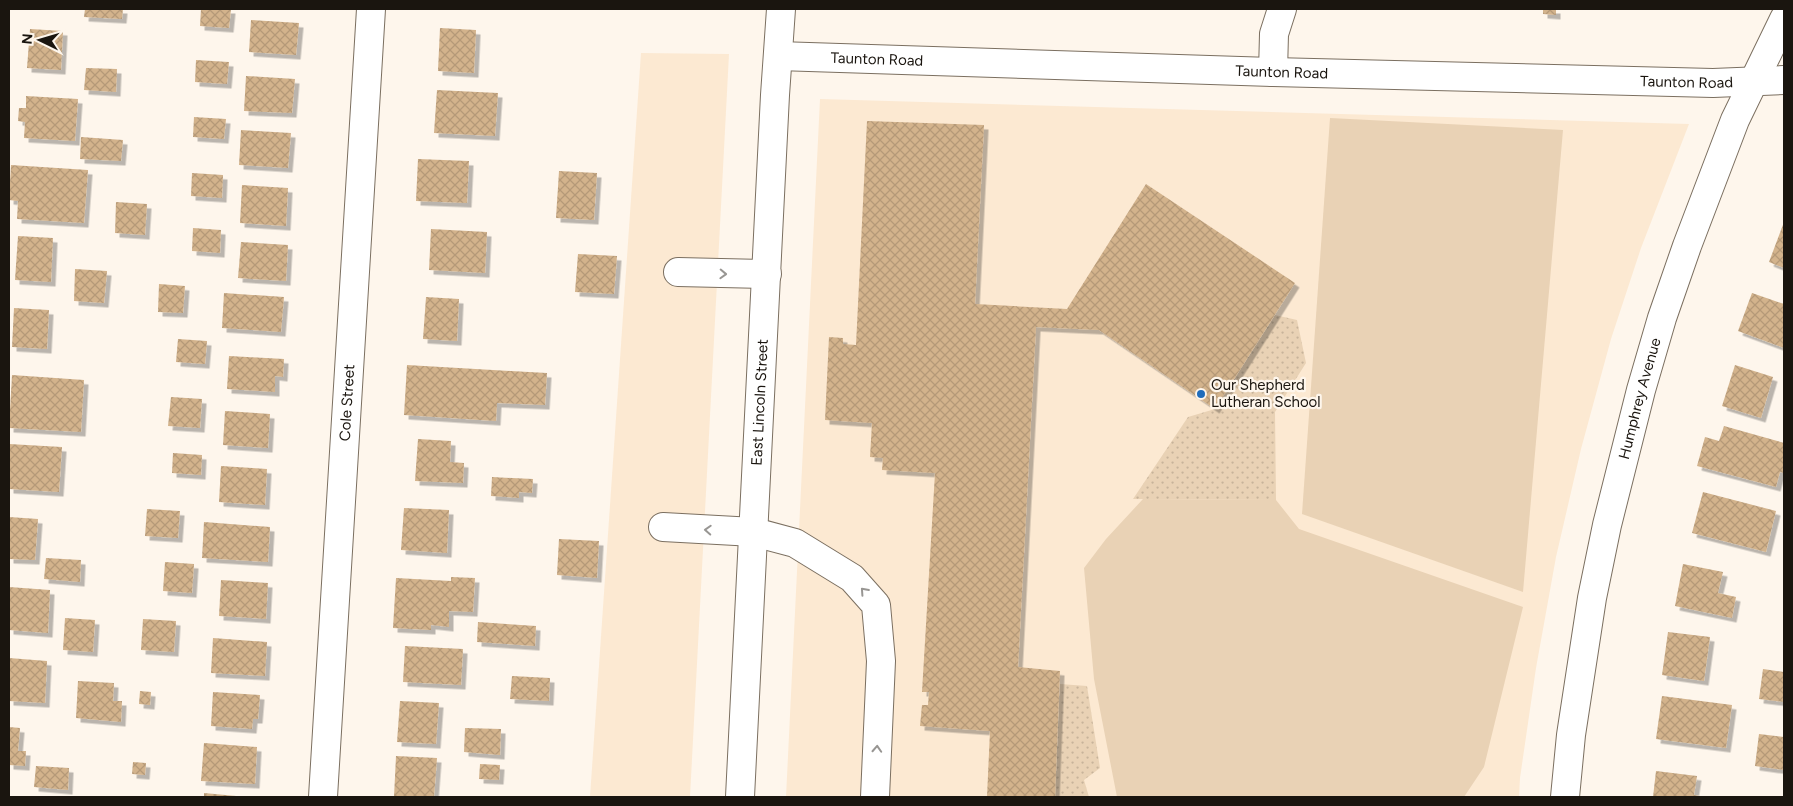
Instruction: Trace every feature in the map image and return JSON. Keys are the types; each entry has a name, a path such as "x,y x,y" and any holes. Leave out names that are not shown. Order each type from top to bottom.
{"street":[{"name":"Cole Street","path":"323,797 371,9"},
{"name":"East Lincoln Street","path":"740,797 782,9"},
{"path":"1273,72 1274,34 1282,9"},
{"name":"Humphrey Avenue","path":"1565,797 1571,736 1592,598 1607,524 1636,408 1662,318 1687,246 1735,120 1784,19"},
{"name":"Taunton Road","path":"778,56 1273,72 1713,83 1784,80"},
{"path":"678,272 767,274"},
{"path":"663,527 754,532 795,543 852,578 876,605 881,661 874,797"}],"shaded area":[{"path":"641,53 729,54 690,797 590,797"},
{"name":"Our Shepherd Lutheran School","path":"820,99 1689,124 1641,248 1611,339 1581,449 1556,557 1536,668 1519,797 786,797"},
{"path":"1330,118 1563,130 1523,592 1302,514"},
{"path":"1275,315 1297,320 1306,363 1275,412 1276,500 1133,499 1188,417 1215,409"},
{"path":"1143,499 1276,500 1299,529 1523,607 1484,767 1464,797 1117,797 1094,679 1084,568 1106,539"},
{"path":"1060,684 1087,686 1100,768 1084,780 1089,797 1055,797"}],"building":[{"path":"85,9 123,9 122,19 84,17"},
{"path":"201,9 231,9 229,28 200,26"},
{"path":"1543,9 1556,9 1556,15 1543,14"},
{"path":"251,20 299,23 296,55 249,52"},
{"path":"440,28 476,30 474,73 438,71"},
{"path":"30,29 63,31 61,70 27,68"},
{"path":"196,60 229,62 227,84 195,82"},
{"path":"86,68 117,69 116,92 84,90"},
{"path":"246,76 295,79 292,113 244,111"},
{"path":"437,90 498,93 495,136 434,133"},
{"path":"26,96 78,99 75,141 24,138 25,122 18,121 19,108 26,108"},
{"path":"194,117 226,119 224,139 193,137"},
{"path":"867,121 984,125 975,304 1067,309 1146,184 1295,283 1215,409 1099,330 1036,327 1018,667 1060,671 1055,797 987,797 990,731 920,726 922,705 928,705 929,692 922,692 935,473 882,470 883,458 870,457 872,423 825,420 829,337 843,338 843,344 856,345"},
{"path":"241,130 291,133 288,168 239,165"},
{"path":"81,137 123,140 121,161 80,159"},
{"path":"418,159 469,161 467,203 416,201"},
{"path":"11,165 88,170 84,223 17,219 18,201 9,200"},
{"path":"559,171 597,173 594,220 556,218"},
{"path":"192,173 223,175 222,198 191,196"},
{"path":"242,185 288,188 286,226 240,223"},
{"path":"116,202 147,204 145,235 115,233"},
{"path":"1784,222 1784,268 1769,262"},
{"path":"193,228 221,230 220,253 192,251"},
{"path":"431,229 487,232 485,273 429,270"},
{"path":"18,236 53,238 51,282 15,280"},
{"path":"241,242 288,245 286,281 238,278"},
{"path":"578,254 617,256 614,294 575,292"},
{"path":"75,269 107,271 104,303 74,301"},
{"path":"159,284 185,286 183,313 158,312"},
{"path":"224,293 284,297 281,332 222,328"},
{"path":"1752,293 1784,304 1784,348 1738,331"},
{"path":"426,297 459,299 457,341 423,339"},
{"path":"14,308 49,310 47,349 12,347"},
{"path":"178,339 207,341 205,364 176,362"},
{"path":"229,356 284,359 283,377 275,376 275,392 227,389"},
{"path":"407,365 547,373 545,405 497,403 496,421 404,415"},
{"path":"1735,365 1773,377 1761,418 1722,406"},
{"path":"12,375 84,380 81,432 9,428"},
{"path":"171,397 202,399 200,428 168,426"},
{"path":"225,411 270,414 268,448 223,445"},
{"path":"1724,426 1784,443 1784,473 1780,472 1776,487 1697,466 1705,437 1719,441"},
{"path":"418,439 451,441 450,462 464,463 463,483 415,481"},
{"path":"9,444 62,447 59,492 9,489"},
{"path":"173,453 202,455 201,475 172,473"},
{"path":"221,466 267,469 265,505 219,502"},
{"path":"492,477 533,479 532,493 519,492 519,498 491,496"},
{"path":"1703,492 1776,511 1766,552 1692,533"},
{"path":"404,508 449,510 447,553 401,550"},
{"path":"147,509 180,511 178,538 145,536"},
{"path":"9,517 38,519 35,560 9,559"},
{"path":"204,522 270,527 268,562 202,558"},
{"path":"559,539 599,541 597,578 557,575"},
{"path":"46,558 81,560 80,582 44,579"},
{"path":"165,562 194,564 192,593 163,591"},
{"path":"1683,564 1723,572 1718,593 1736,597 1732,618 1675,606"},
{"path":"451,577 475,578 473,612 449,611 449,627 431,625 431,630 393,628 396,578 451,581"},
{"path":"221,580 268,583 266,619 219,616"},
{"path":"9,587 50,590 48,633 9,630"},
{"path":"65,618 95,620 93,652 63,650"},
{"path":"143,619 176,621 174,652 141,650"},
{"path":"478,622 536,626 535,646 477,642"},
{"path":"1668,632 1710,637 1704,681 1662,675"},
{"path":"213,638 267,642 265,676 211,673"},
{"path":"405,646 463,649 461,685 403,682"},
{"path":"9,658 47,661 45,703 9,701"},
{"path":"1763,669 1784,672 1784,702 1759,699"},
{"path":"512,676 550,678 549,701 510,699"},
{"path":"78,681 114,683 113,701 122,701 121,722 76,718"},
{"path":"140,691 151,692 150,705 139,704"},
{"path":"213,692 260,695 258,719 253,719 252,729 211,726"},
{"path":"1662,696 1732,705 1726,748 1656,739"},
{"path":"400,701 439,703 436,744 397,742"},
{"path":"9,727 20,728 18,751 26,751 25,766 9,765"},
{"path":"465,728 501,729 500,755 464,752"},
{"path":"1759,734 1784,737 1784,770 1755,766"},
{"path":"204,743 257,747 255,784 201,781"},
{"path":"396,756 437,758 434,797 394,797"},
{"path":"133,762 146,763 145,775 132,774"},
{"path":"480,764 500,765 499,780 479,779"},
{"path":"36,766 69,768 68,790 34,787"},
{"path":"1656,771 1697,776 1694,795 1704,797 1653,797"},
{"path":"204,793 236,796 236,797 204,797"}],"place":[{"name":"Our Shepherd Lutheran School","path":"1201,394"}]}
